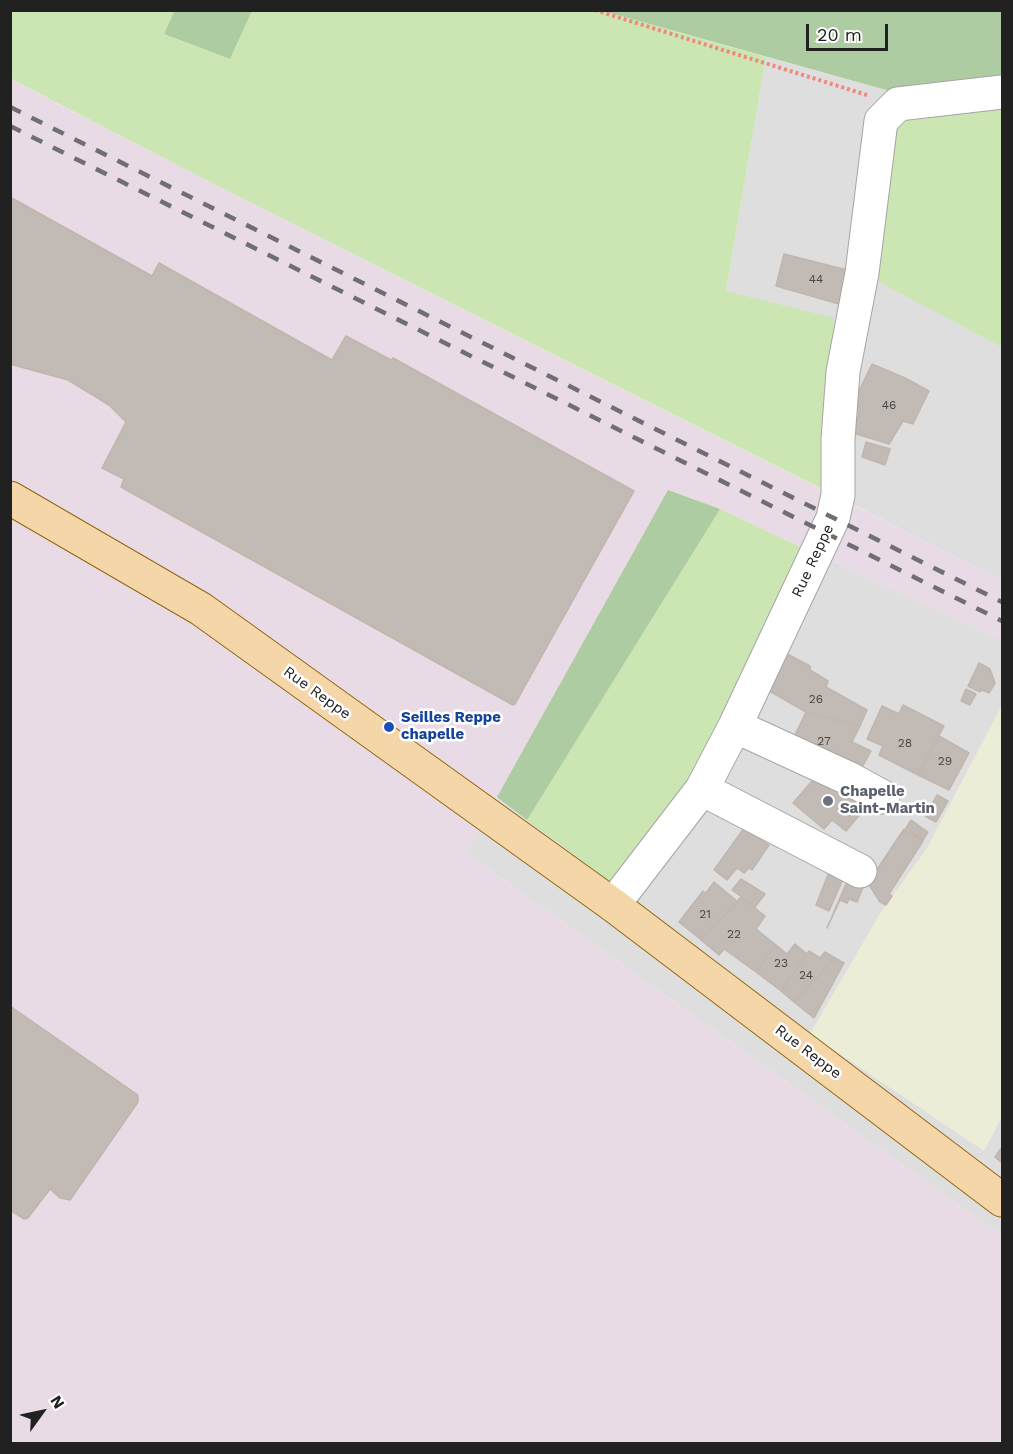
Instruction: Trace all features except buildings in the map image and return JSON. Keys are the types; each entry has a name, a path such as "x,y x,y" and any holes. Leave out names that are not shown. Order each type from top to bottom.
{"main road":[{"name":"Rue Reppe","path":"10,498 201,609 613,905 1002,1200"}],"street":[{"path":"898,104 1002,92"},
{"name":"Rue Reppe","path":"613,905 702,789 735,726 833,518 838,495 838,439 843,372 862,273 880,121 898,104"},
{"path":"735,726 850,779 883,797"},
{"path":"702,789 860,871"}],"path":[{"path":"595,10 898,104"}],"shaded area":[{"path":"766,57 886,90 1002,78 1002,580 824,490 726,291"},
{"path":"10,79 1002,580 1002,640 720,509 668,490 466,853 1002,1236 1002,1443 11,1443"},
{"path":"668,490 720,509 1002,640 1002,1236 466,853"}],"green space":[{"path":"175,10 252,11 230,59 164,34"},
{"path":"10,11 175,11 164,34 230,59 252,11 603,11 766,57 726,291 834,318 824,490 216,185 11,79"},
{"path":"603,11 1002,11 1002,78 886,90"},
{"path":"1002,78 1002,347 862,273 886,90"},
{"path":"668,490 720,509 527,820 497,797"},
{"path":"720,509 817,555 735,726 624,892 527,820"},
{"path":"1002,705 1002,1117 984,1151 810,1034 879,915 927,848"}],"railway":[{"path":"10,107 1002,602"},
{"path":"10,126 1002,621"}],"place":[{"name":"Seilles Reppe chapelle","path":"389,727"},
{"name":"Chapelle Saint-Martin","path":"828,801"}]}
